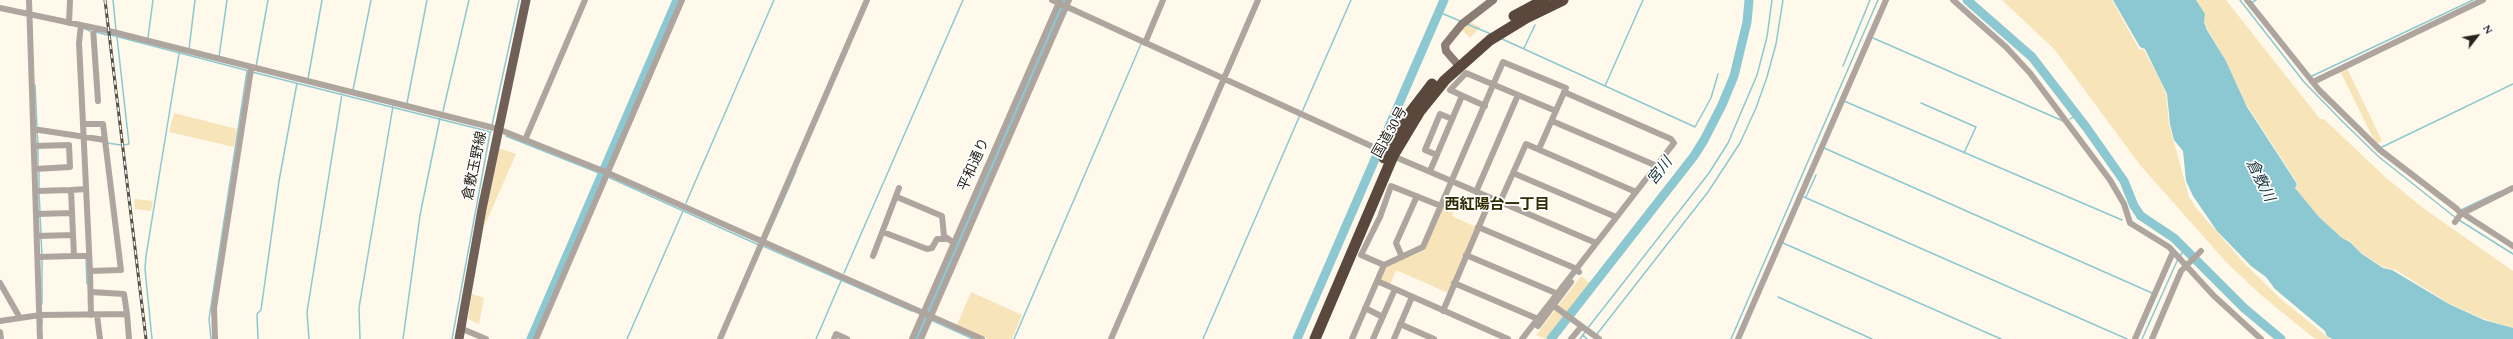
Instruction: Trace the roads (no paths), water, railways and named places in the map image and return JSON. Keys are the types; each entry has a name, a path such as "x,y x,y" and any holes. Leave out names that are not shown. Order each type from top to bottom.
{"highway":[{"name":"国道30号","path":"1307,339 1384,151 1420,111 1457,63 1486,34 1544,0"},
{"name":"国道30号","path":"1457,63 1508,28 1563,0"},
{"name":"国道30号","path":"1315,339 1384,151"}],"main road":[{"name":"倉敷玉野線","path":"459,339 494,128 526,0"}],"street":[{"path":"29,0 38,168 40,236 40,339"},
{"path":"69,23 70,0"},
{"path":"525,140 585,0"},
{"path":"536,339 605,173 682,0"},
{"path":"720,339 763,243 867,0"},
{"path":"1052,0 1430,172 1596,243"},
{"path":"921,339 928,316 1062,4 1069,0"},
{"path":"1143,42 1162,0"},
{"path":"1111,339 1258,0"},
{"path":"1457,63 1446,51 1445,45 1464,22 1493,0"},
{"path":"1738,339 1886,0"},
{"path":"1953,0 2006,46 2030,72 2110,180 2124,204 2130,223 2159,240 2187,265 2214,296 2261,339"},
{"path":"2247,0 2310,80 2379,149 2459,215 2513,246"},
{"path":"2310,80 2484,0"},
{"name":"平和通り","path":"912,339 928,316 954,243 1062,4"},
{"path":"0,8 29,13 251,71 494,128 605,173 982,339"},
{"path":"81,27 84,189 87,256 90,271 94,315 100,339"},
{"path":"93,30 98,101"},
{"path":"1441,206 1391,186 1380,217 1362,255 1384,264 1423,247 1452,181 1484,106 1494,85 1503,62 1566,88 1539,149"},
{"path":"215,339 214,308 251,71"},
{"path":"1484,106 1450,90 1466,73 1556,111"},
{"path":"1522,339 1674,144 1674,141 1564,92"},
{"path":"1430,172 1462,96"},
{"path":"1476,192 1518,96"},
{"path":"1437,155 1425,150 1440,114 1452,119"},
{"path":"1552,121 1656,166"},
{"path":"83,124 103,124 107,142 121,270 90,271"},
{"path":"36,130 107,142"},
{"path":"1500,202 1526,144 1636,192"},
{"path":"37,146 69,145 70,160 70,167 38,168"},
{"path":"1513,173 1616,217"},
{"path":"873,256 899,188"},
{"path":"2459,215 2513,188"},
{"path":"38,191 84,189"},
{"path":"71,190 74,256"},
{"path":"897,196 942,216 941,226 945,239"},
{"path":"1402,257 1396,243 1417,196"},
{"path":"1443,311 1491,198"},
{"path":"39,214 72,212"},
{"path":"1478,227 1577,269"},
{"path":"883,232 927,249 932,248 937,239 945,239 954,243"},
{"path":"40,236 73,235"},
{"path":"2152,339 2181,272 2200,253"},
{"path":"1466,255 1558,294"},
{"path":"40,257 87,256"},
{"path":"2135,339 2177,256"},
{"path":"1352,339 1384,264"},
{"path":"1526,339 1556,307 1579,272 1577,269"},
{"path":"1377,281 1508,339"},
{"path":"0,283 20,318"},
{"path":"1454,283 1538,319"},
{"path":"1373,339 1395,289"},
{"path":"91,292 124,294 129,339"},
{"path":"1394,339 1412,297"},
{"path":"1556,307 1583,329 1599,339"},
{"path":"1365,308 1383,317"},
{"path":"0,321 40,315 127,314"},
{"path":"1400,324 1434,339"},
{"path":"460,328 486,339"},
{"path":"1571,339 1583,329"},
{"path":"0,332 1,339"},
{"path":"834,339 836,334 847,339"}],"water":[{"name":"倉敷川","path":"2113,0 2196,0 2205,14 2204,22 2207,30 2226,61 2247,107 2297,184 2295,188 2319,217 2342,238 2350,242 2362,254 2383,268 2392,270 2449,304 2484,320 2513,328 2513,339 2332,339 2327,336 2325,331 2275,289 2266,277 2251,266 2217,231 2193,196 2186,181 2183,151 2174,140 2170,124 2167,94 2145,49 2140,47"}],"waterway":[{"path":"113,0 116,30"},
{"path":"148,38 153,0"},
{"path":"189,49 195,0"},
{"path":"219,57 227,0"},
{"path":"256,67 268,0"},
{"path":"308,79 322,0"},
{"path":"353,90 371,0"},
{"path":"407,103 427,0"},
{"path":"443,111 469,0"},
{"path":"492,125 519,0"},
{"path":"531,339 677,0"},
{"path":"686,203 774,0"},
{"path":"844,273 963,0"},
{"path":"917,339 1064,0"},
{"path":"1302,112 1351,0"},
{"path":"1297,339 1444,0"},
{"path":"1605,86 1643,0"},
{"name":"宮川","path":"1551,339 1694,156 1704,140 1722,105 1734,76 1747,22 1749,0"},
{"path":"1587,329 1709,173 1728,143 1757,75 1767,37 1772,0"},
{"path":"1597,334 1708,192 1740,143 1756,108 1767,77 1776,44 1783,0"},
{"path":"1843,66 1870,0"},
{"path":"1731,339 1878,0"},
{"path":"1967,0 2032,57 2086,127 2124,181 2134,206 2141,216 2174,238 2244,308 2281,339"},
{"path":"2240,0 2304,82 2343,122 2379,157 2456,218"},
{"path":"2251,3 2256,0"},
{"path":"2310,77 2473,0"},
{"path":"1439,12 1460,21"},
{"path":"1467,24 1491,34"},
{"path":"1524,48 1535,25"},
{"path":"83,28 90,31"},
{"path":"96,32 107,35"},
{"path":"111,35 249,71"},
{"path":"117,37 129,144 124,145"},
{"path":"1500,38 1695,127 1711,98 1718,74"},
{"path":"1873,38 2063,121"},
{"path":"1014,339 1141,44"},
{"path":"152,339 145,269 146,256 179,54"},
{"path":"211,339 209,319 247,71"},
{"path":"252,72 491,132"},
{"path":"258,339 257,314 261,310 279,181 297,83"},
{"path":"2380,148 2513,84"},
{"path":"35,85 37,127"},
{"path":"309,339 307,312 342,94"},
{"path":"1844,101 2122,220"},
{"path":"1921,103 1976,127 1964,153"},
{"path":"360,339 359,308 393,106"},
{"path":"1203,339 1300,115"},
{"path":"2070,119 2076,115"},
{"path":"403,339 420,215 440,118"},
{"path":"37,131 38,143"},
{"path":"452,339 490,133"},
{"path":"506,136 604,175"},
{"path":"107,143 121,145"},
{"path":"38,147 38,167"},
{"path":"1824,148 2152,293"},
{"path":"39,171 39,189"},
{"path":"766,239 796,171"},
{"path":"1806,197 1816,175"},
{"path":"608,177 759,245"},
{"path":"2461,210 2499,192"},
{"path":"39,193 40,211"},
{"path":"1804,197 2127,339"},
{"path":"627,339 683,211"},
{"path":"40,215 41,233"},
{"path":"2137,218 2141,216"},
{"path":"2459,220 2513,254"},
{"path":"41,237 42,255"},
{"path":"1783,243 2001,339"},
{"path":"763,246 912,311"},
{"path":"2180,256 2184,250"},
{"path":"86,258 87,284"},
{"path":"42,259 42,304"},
{"path":"2142,339 2178,259"},
{"path":"816,339 841,281"},
{"path":"1778,297 1872,339"},
{"path":"42,318 42,324"},
{"path":"931,320 973,339"},
{"path":"1580,339 1585,332"},
{"path":"1583,335 1587,339"}],"railway":[{"path":"105,0 146,339"}],"district":[{"name":"西紅陽台一丁目","path":"1497,206"}]}
